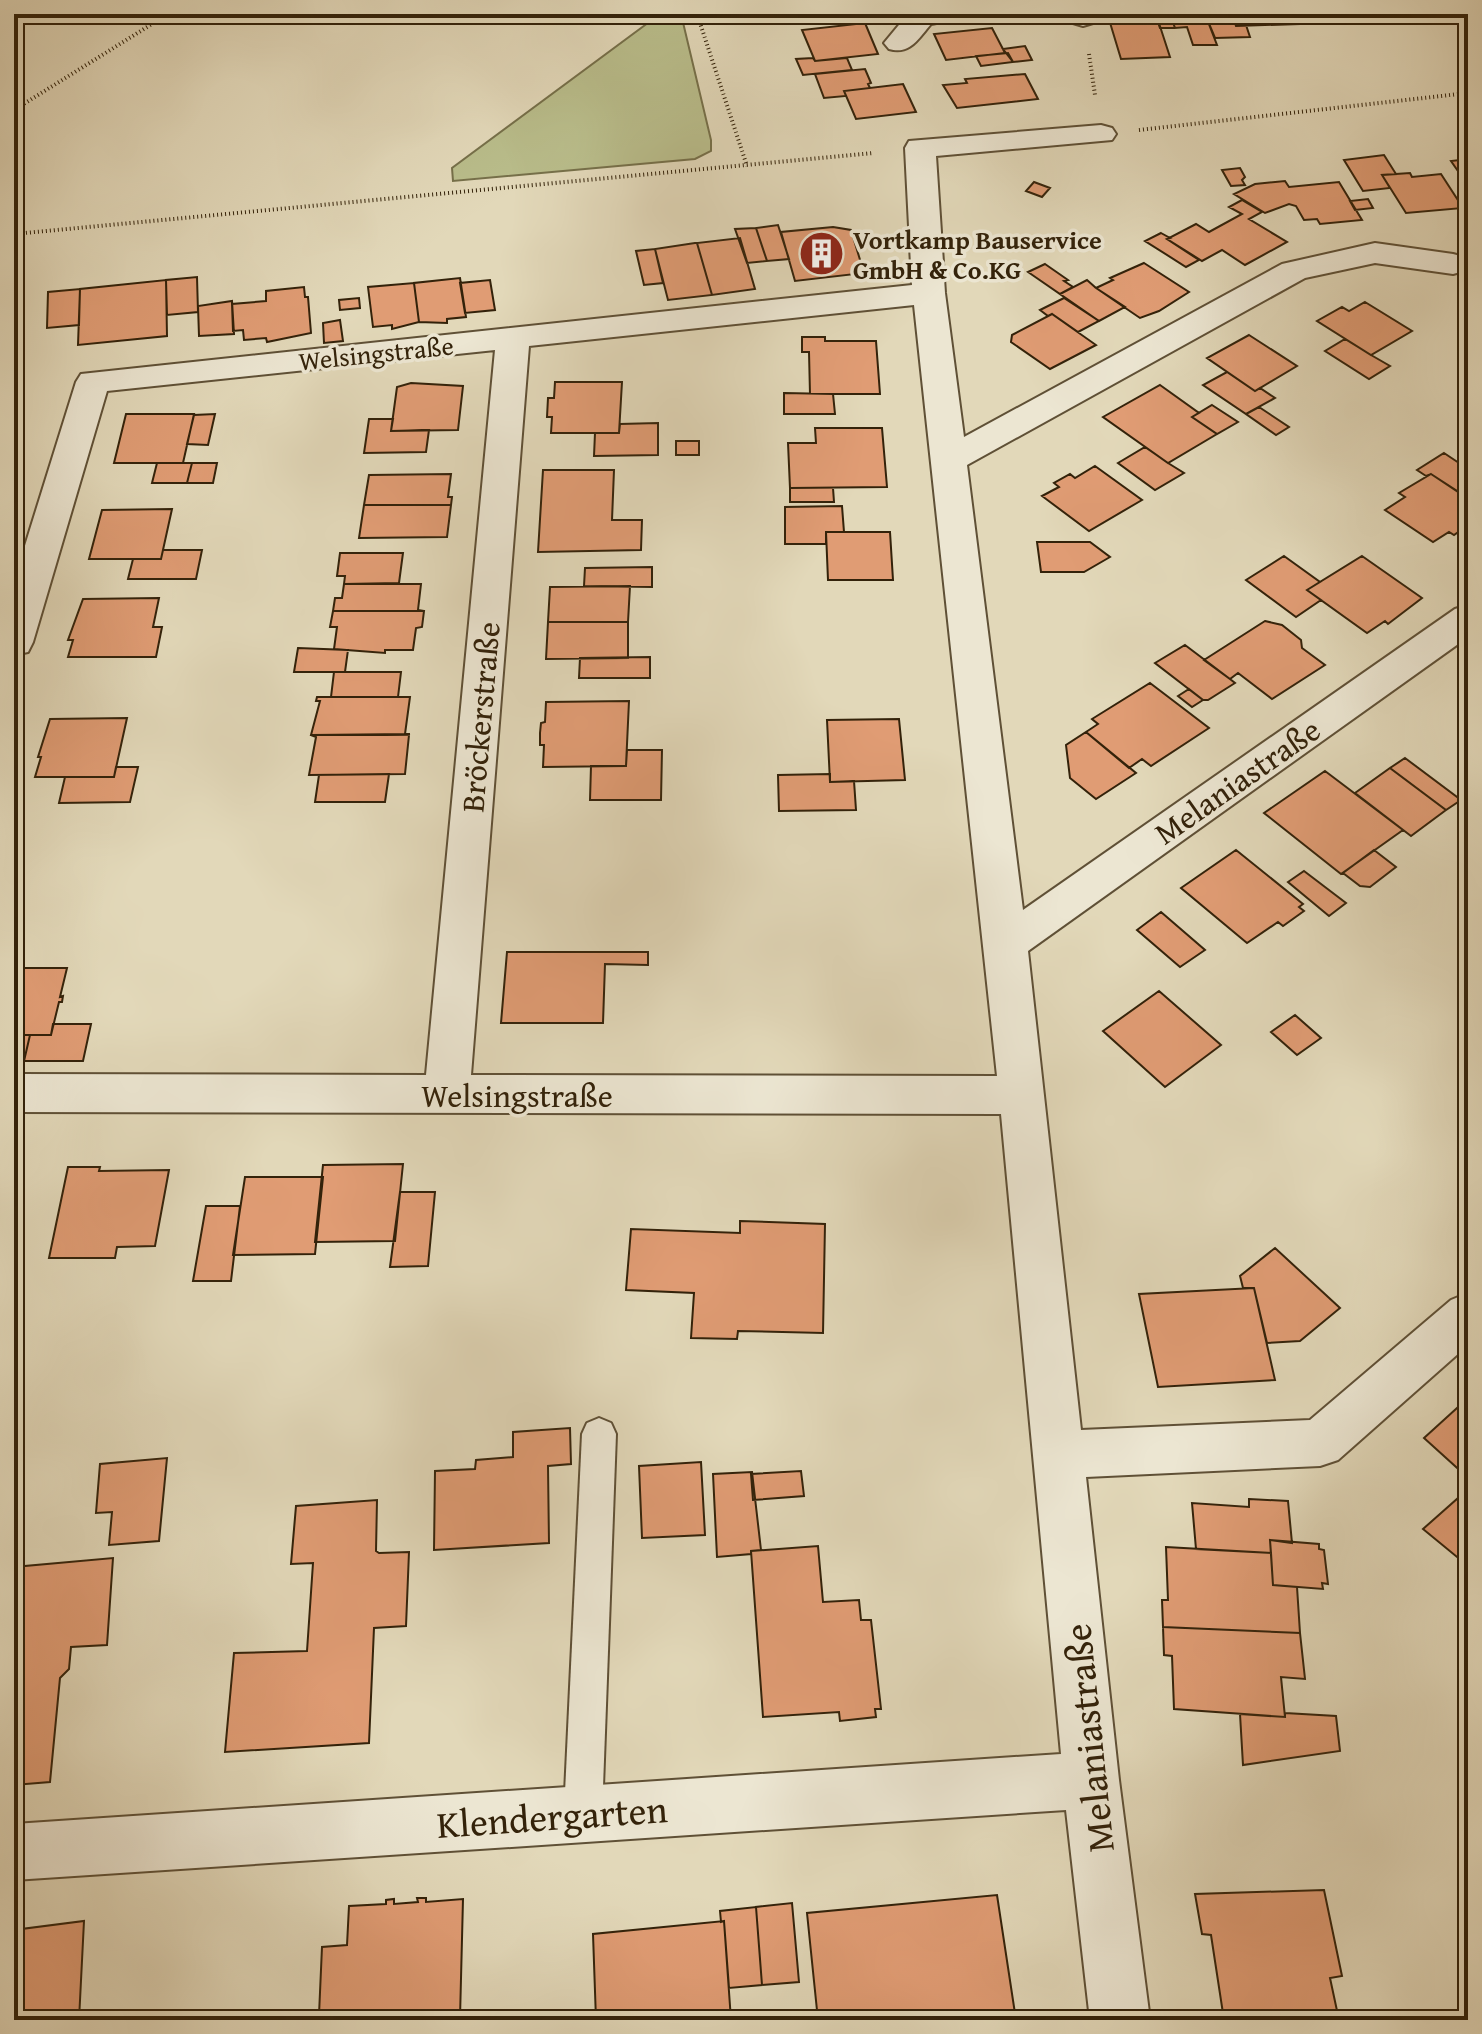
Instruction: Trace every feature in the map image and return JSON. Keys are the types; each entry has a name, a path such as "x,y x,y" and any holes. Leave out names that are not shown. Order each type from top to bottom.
{"street":[{"path":"899,43 922,16 943,14"},
{"path":"920,148 1101,134"},
{"name":"Melaniastraße","path":"920,148 929,293 1006,944 1091,1780 1120,2020"},
{"path":"949,460 1294,271 1375,253 1453,264"},
{"name":"Welsingstraße","path":"14,642 93,382 929,293"},
{"name":"Bröckerstraße","path":"447,1096 513,339"},
{"name":"Melaniastraße","path":"1006,944 1468,618"},
{"name":"Welsingstraße","path":"14,1093 1019,1095"},
{"path":"1059,1455 1320,1443 1468,1315"},
{"name":"Klendergarten","path":"14,1852 1091,1780"}],"lane":[{"path":"583,1814 599,1434"}],"path":[{"path":"14,110 168,14"},
{"path":"697,14 747,166"},
{"path":"1083,16 1101,134 1468,93"},
{"path":"14,234 920,148"}],"green space":[{"path":"660,14 681,14 711,151 695,159 453,181 452,168"}],"building":[{"path":"1155,14 1170,14 1175,28 1160,28"},
{"path":"1156,14 1170,57 1121,59 1108,16"},
{"path":"1170,14 1205,14 1217,45 1193,45 1187,27 1175,28"},
{"path":"1205,14 1232,14 1236,26 1246,25 1250,37 1215,38"},
{"path":"1232,14 1295,14 1299,24 1236,26"},
{"path":"865,23 878,54 815,61 802,30"},
{"path":"992,28 1005,53 946,60 934,34"},
{"path":"1025,46 1032,60 1013,62 1003,49"},
{"path":"1008,53 1013,62 981,66 976,56"},
{"path":"813,58 815,61 847,58 852,70 803,75 796,59"},
{"path":"865,69 870,88 844,91 846,96 824,98 815,74"},
{"path":"1025,74 1038,99 957,108 943,85 967,83 965,79"},
{"path":"903,84 916,112 856,119 844,91"},
{"path":"1384,155 1396,174 1382,175 1390,188 1363,191 1344,160"},
{"path":"1468,159 1468,184 1467,184 1451,161"},
{"path":"1240,168 1245,185 1231,186 1222,170"},
{"path":"1410,173 1412,177 1441,174 1463,208 1406,213 1382,175"},
{"path":"1285,181 1289,187 1339,182 1362,220 1320,224 1317,219 1304,220 1296,206 1289,204 1265,213 1234,194 1255,184"},
{"path":"1034,182 1050,188 1042,197 1026,191"},
{"path":"1368,199 1373,208 1355,210 1350,201"},
{"path":"1242,200 1262,212 1249,219 1287,242 1245,265 1222,250 1202,261 1167,239 1196,224 1209,232 1242,214 1229,207"},
{"path":"778,225 789,259 767,261 756,228"},
{"name":"Vortkamp Bauservice GmbH & Co.KG","path":"833,227 851,230 864,273 795,281 781,232"},
{"path":"756,228 767,261 747,263 735,229"},
{"path":"1161,233 1199,260 1186,267 1145,241"},
{"path":"740,238 755,289 712,295 697,243"},
{"path":"697,243 712,295 668,300 655,249"},
{"path":"655,249 663,283 644,285 636,251"},
{"path":"1144,263 1189,292 1159,311 1140,318 1096,288 1113,280 1110,278"},
{"path":"1045,264 1073,287 1060,294 1028,272"},
{"path":"197,277 198,312 167,315 166,280"},
{"path":"460,278 466,317 447,319 447,323 419,322 414,283"},
{"path":"166,280 167,336 78,345 80,289"},
{"path":"490,280 495,310 465,313 460,283"},
{"path":"1087,280 1125,307 1099,321 1060,294"},
{"path":"414,283 419,322 392,329 392,325 373,327 368,287"},
{"path":"304,287 305,297 308,297 311,333 267,342 266,338 244,340 243,330 233,331 232,304 266,301 266,291"},
{"path":"80,289 79,325 47,328 48,292"},
{"path":"359,298 360,308 340,310 339,300"},
{"path":"1064,298 1099,321 1078,332 1052,314 1048,316 1040,310"},
{"path":"232,301 234,334 199,336 198,306"},
{"path":"1365,302 1412,331 1371,355 1317,321 1342,307 1349,311"},
{"path":"1052,314 1096,345 1050,369 1011,342 1012,335"},
{"path":"340,320 343,341 324,343 323,323"},
{"path":"1249,335 1297,366 1255,391 1207,358"},
{"path":"802,337 825,337 825,341 876,341 880,394 810,394 809,352 802,352"},
{"path":"1345,339 1390,366 1369,379 1325,351"},
{"path":"1227,372 1255,391 1260,388 1275,398 1246,414 1203,385"},
{"path":"555,382 622,382 619,433 551,433 552,417 547,417 548,398 554,398"},
{"path":"411,383 463,386 458,430 391,431 397,387"},
{"path":"1160,385 1199,413 1192,417 1217,434 1168,463 1103,417"},
{"path":"784,393 833,394 835,414 784,414"},
{"path":"1212,405 1238,422 1217,434 1192,417"},
{"path":"1259,407 1289,427 1276,435 1246,414"},
{"path":"126,414 194,414 183,463 114,463"},
{"path":"215,414 208,445 187,444 194,415"},
{"path":"369,419 393,419 391,431 429,430 426,452 364,453"},
{"path":"658,423 658,455 594,456 595,433 619,433 620,424"},
{"path":"815,428 882,428 887,487 790,488 788,443 816,443"},
{"path":"676,441 699,441 699,455 676,455"},
{"path":"1145,447 1184,473 1155,490 1118,463"},
{"path":"1444,453 1468,469 1467,498 1431,474 1426,476 1417,470"},
{"path":"157,463 192,463 187,483 152,483"},
{"path":"192,463 217,463 213,483 187,483"},
{"path":"1095,466 1142,500 1089,531 1042,496 1059,487 1054,483 1070,474 1075,478"},
{"path":"543,470 614,470 612,520 642,520 641,550 538,552"},
{"path":"451,474 448,497 452,497 451,505 364,505 369,475"},
{"path":"1431,474 1468,498 1468,525 1454,535 1449,532 1433,542 1385,510 1405,497 1399,493"},
{"path":"790,488 833,488 834,502 790,502"},
{"path":"364,505 451,505 447,537 359,538"},
{"path":"842,506 844,532 826,532 826,544 785,544 785,507"},
{"path":"172,509 161,559 89,559 102,510"},
{"path":"826,532 890,532 893,580 828,580"},
{"path":"1037,542 1090,542 1110,557 1084,572 1041,572"},
{"path":"163,550 202,550 196,579 128,579 133,559 161,559"},
{"path":"340,553 403,553 399,583 344,584 345,576 337,576"},
{"path":"1284,556 1320,582 1307,590 1321,600 1296,617 1246,580"},
{"path":"1362,556 1422,598 1388,624 1385,621 1367,633 1307,590"},
{"path":"652,567 652,587 584,586 585,568"},
{"path":"344,584 421,584 418,610 424,611 333,611 335,598 342,598"},
{"path":"630,586 628,622 548,622 550,587"},
{"path":"159,598 153,627 162,627 156,657 68,657 73,640 68,640 83,599"},
{"path":"333,611 424,611 422,627 416,628 413,650 385,650 385,653 334,649 337,627 330,627"},
{"path":"1265,621 1282,625 1301,640 1302,648 1325,665 1272,699 1238,673 1230,679 1204,660"},
{"path":"548,622 628,622 628,658 546,659"},
{"path":"1185,645 1235,683 1203,700 1155,663"},
{"path":"298,648 348,650 345,672 294,672"},
{"path":"650,657 650,678 579,678 580,658"},
{"path":"334,672 401,672 398,697 331,697"},
{"path":"1150,683 1209,728 1151,766 1142,759 1129,768 1086,732 1098,724 1092,719"},
{"path":"1189,689 1203,700 1192,707 1178,696"},
{"path":"317,697 410,697 405,734 410,734 311,735 320,701 316,701"},
{"path":"629,701 626,766 543,767 544,745 540,745 540,733 541,723 545,722 546,702"},
{"path":"127,718 114,777 35,777 50,719"},
{"path":"899,719 905,780 830,782 827,720"},
{"path":"1086,732 1136,773 1096,799 1070,778 1066,745"},
{"path":"311,735 409,735 405,774 309,775 316,737"},
{"path":"627,750 662,750 661,800 590,800 591,766 626,766"},
{"path":"1405,758 1461,800 1446,810 1390,768"},
{"path":"116,767 138,767 130,802 59,803 65,777 114,777"},
{"path":"1390,768 1446,810 1411,836 1355,793"},
{"path":"1325,771 1403,830 1341,874 1264,813"},
{"path":"389,774 385,802 315,802 319,775"},
{"path":"830,774 830,782 854,781 856,810 779,811 778,775"},
{"path":"1236,850 1303,904 1299,907 1304,911 1283,926 1278,922 1247,943 1181,888"},
{"path":"1374,850 1396,867 1370,887 1360,886 1343,873"},
{"path":"1304,871 1346,903 1329,916 1288,882"},
{"path":"1161,912 1205,950 1180,967 1137,930"},
{"path":"507,952 648,952 648,965 605,964 603,1023 501,1023"},
{"path":"14,968 67,968 60,997 63,996 62,1002 59,1002 51,1035 14,1035"},
{"path":"1159,991 1221,1045 1165,1087 1103,1031"},
{"path":"1295,1015 1321,1038 1297,1055 1271,1032"},
{"path":"53,1024 91,1024 83,1061 24,1061 30,1035 51,1035"},
{"path":"14,1035 30,1035 24,1061 14,1061"},
{"path":"403,1164 395,1241 315,1242 323,1165"},
{"path":"68,1167 100,1167 99,1171 169,1170 155,1246 117,1247 115,1258 49,1258"},
{"path":"245,1177 323,1177 315,1254 233,1255"},
{"path":"400,1192 435,1192 428,1266 390,1267"},
{"path":"206,1206 240,1206 231,1281 193,1281"},
{"path":"740,1221 825,1224 823,1333 738,1331 737,1339 691,1338 694,1293 626,1290 631,1229 740,1233"},
{"path":"1275,1248 1340,1308 1300,1341 1267,1343 1254,1288 1243,1288 1240,1276"},
{"path":"1254,1288 1275,1380 1158,1387 1139,1294"},
{"path":"1468,1398 1468,1566 1423,1529 1467,1490 1466,1476 1424,1438"},
{"path":"570,1428 571,1464 548,1466 549,1543 434,1550 435,1471 475,1469 476,1460 513,1457 513,1432"},
{"path":"167,1458 159,1541 109,1545 112,1512 96,1513 100,1464"},
{"path":"701,1462 705,1535 642,1538 639,1466"},
{"path":"801,1471 804,1496 753,1500 751,1474"},
{"path":"752,1472 761,1550 717,1557 713,1474"},
{"path":"1249,1499 1288,1501 1292,1543 1270,1540 1271,1553 1196,1549 1192,1503 1249,1507"},
{"path":"377,1500 376,1551 409,1552 406,1626 374,1628 369,1743 225,1752 234,1653 307,1651 313,1563 291,1564 296,1506"},
{"path":"1270,1540 1319,1544 1319,1549 1324,1550 1328,1584 1322,1583 1323,1589 1273,1585"},
{"path":"818,1546 823,1602 859,1600 861,1620 871,1620 881,1709 875,1709 876,1717 840,1721 839,1712 763,1717 751,1551"},
{"path":"1166,1547 1271,1553 1273,1585 1297,1587 1300,1633 1163,1627 1162,1600 1168,1600"},
{"path":"113,1558 107,1645 71,1647 69,1669 60,1678 50,1782 14,1785 14,1567"},
{"path":"1163,1627 1300,1633 1305,1679 1281,1677 1285,1717 1174,1709 1172,1656 1164,1655"},
{"path":"1285,1713 1336,1716 1340,1751 1243,1765 1240,1714 1285,1717"},
{"path":"1324,1890 1342,1976 1330,1978 1339,2020 1224,2020 1211,1935 1202,1934 1195,1894"},
{"path":"997,1895 1016,2020 818,2020 807,1913"},
{"path":"417,1898 426,1898 426,1902 463,1899 460,2018 344,2020 343,2010 341,2015 319,2015 322,1947 347,1945 349,1906 386,1904 386,1900 394,1899 394,1904 418,1902"},
{"path":"792,1903 799,1982 762,1985 756,1907"},
{"path":"756,1907 762,1985 729,1988 724,1921 721,1922 720,1911"},
{"path":"84,1921 79,2020 14,2020 14,1930"},
{"path":"724,1921 731,2020 596,2020 593,1934"}],"place":[{"name":"Vortkamp Bauservice GmbH & Co.KG","path":"822,254"}]}
